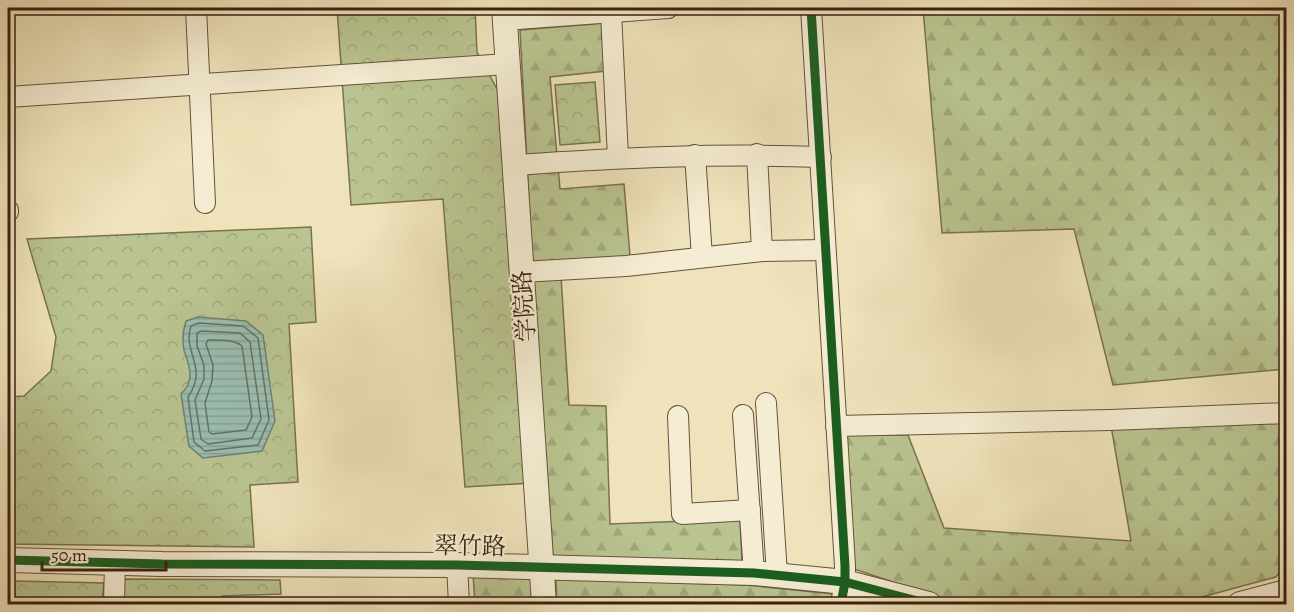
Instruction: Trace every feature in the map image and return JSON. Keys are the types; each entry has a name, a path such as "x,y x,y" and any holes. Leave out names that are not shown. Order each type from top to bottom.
{"street":[{"path":"196,8 205,203"},
{"path":"505,14 611,12 668,8"},
{"path":"811,8 836,426 843,593 890,604"},
{"path":"611,12 618,158"},
{"name":"学院路","path":"505,14 544,604"},
{"path":"8,97 508,64"},
{"path":"515,165 695,155 757,154 821,157"},
{"path":"757,154 762,251"},
{"path":"695,155 702,256"},
{"path":"522,272 626,266 762,251 825,250"},
{"path":"765,574 766,403"},
{"path":"836,426 1110,420 1287,413"},
{"path":"743,415 750,510 765,574"},
{"path":"678,416 682,514 750,510"},
{"name":"翠竹路","path":"8,560 457,565 765,574 843,593 928,604"},
{"path":"114,604 115,562"},
{"path":"457,565 459,604"},
{"path":"1240,604 1287,592"}],"green space":[{"path":"337,8 475,8 477,52 504,102 531,483 465,487 443,199 351,205"},
{"path":"923,8 1286,8 1286,369 1113,385 1074,229 942,233"},
{"path":"604,23 606,71 550,77 560,189 624,184 630,256 560,260 569,405 606,406 610,524 740,519 742,562 553,558 534,296 520,30"},
{"path":"595,82 600,142 560,145 555,85"},
{"path":"311,227 316,322 289,324 298,482 250,485 254,547 8,544 8,397 24,396 51,371 56,337 27,239"},
{"path":"1285,413 1286,564 1276,577 1176,604 959,604 845,566 838,435 908,435 944,528 1131,541 1110,420"},
{"path":"473,573 536,575 537,604 475,604"},
{"path":"121,579 280,580 281,594 222,596 222,604 119,604"},
{"path":"556,579 746,585 834,594 833,604 557,604"},
{"path":"14,581 104,583 102,604 16,604"}],"water":[{"path":"198,317 246,321 263,335 275,421 262,451 203,458 189,446 181,394 186,389 190,378 183,347 183,336 186,321"}],"cycle path":[{"path":"811,8 845,566 841,604"},
{"path":"8,560 162,564 457,565 754,573 845,582 929,604"}]}
